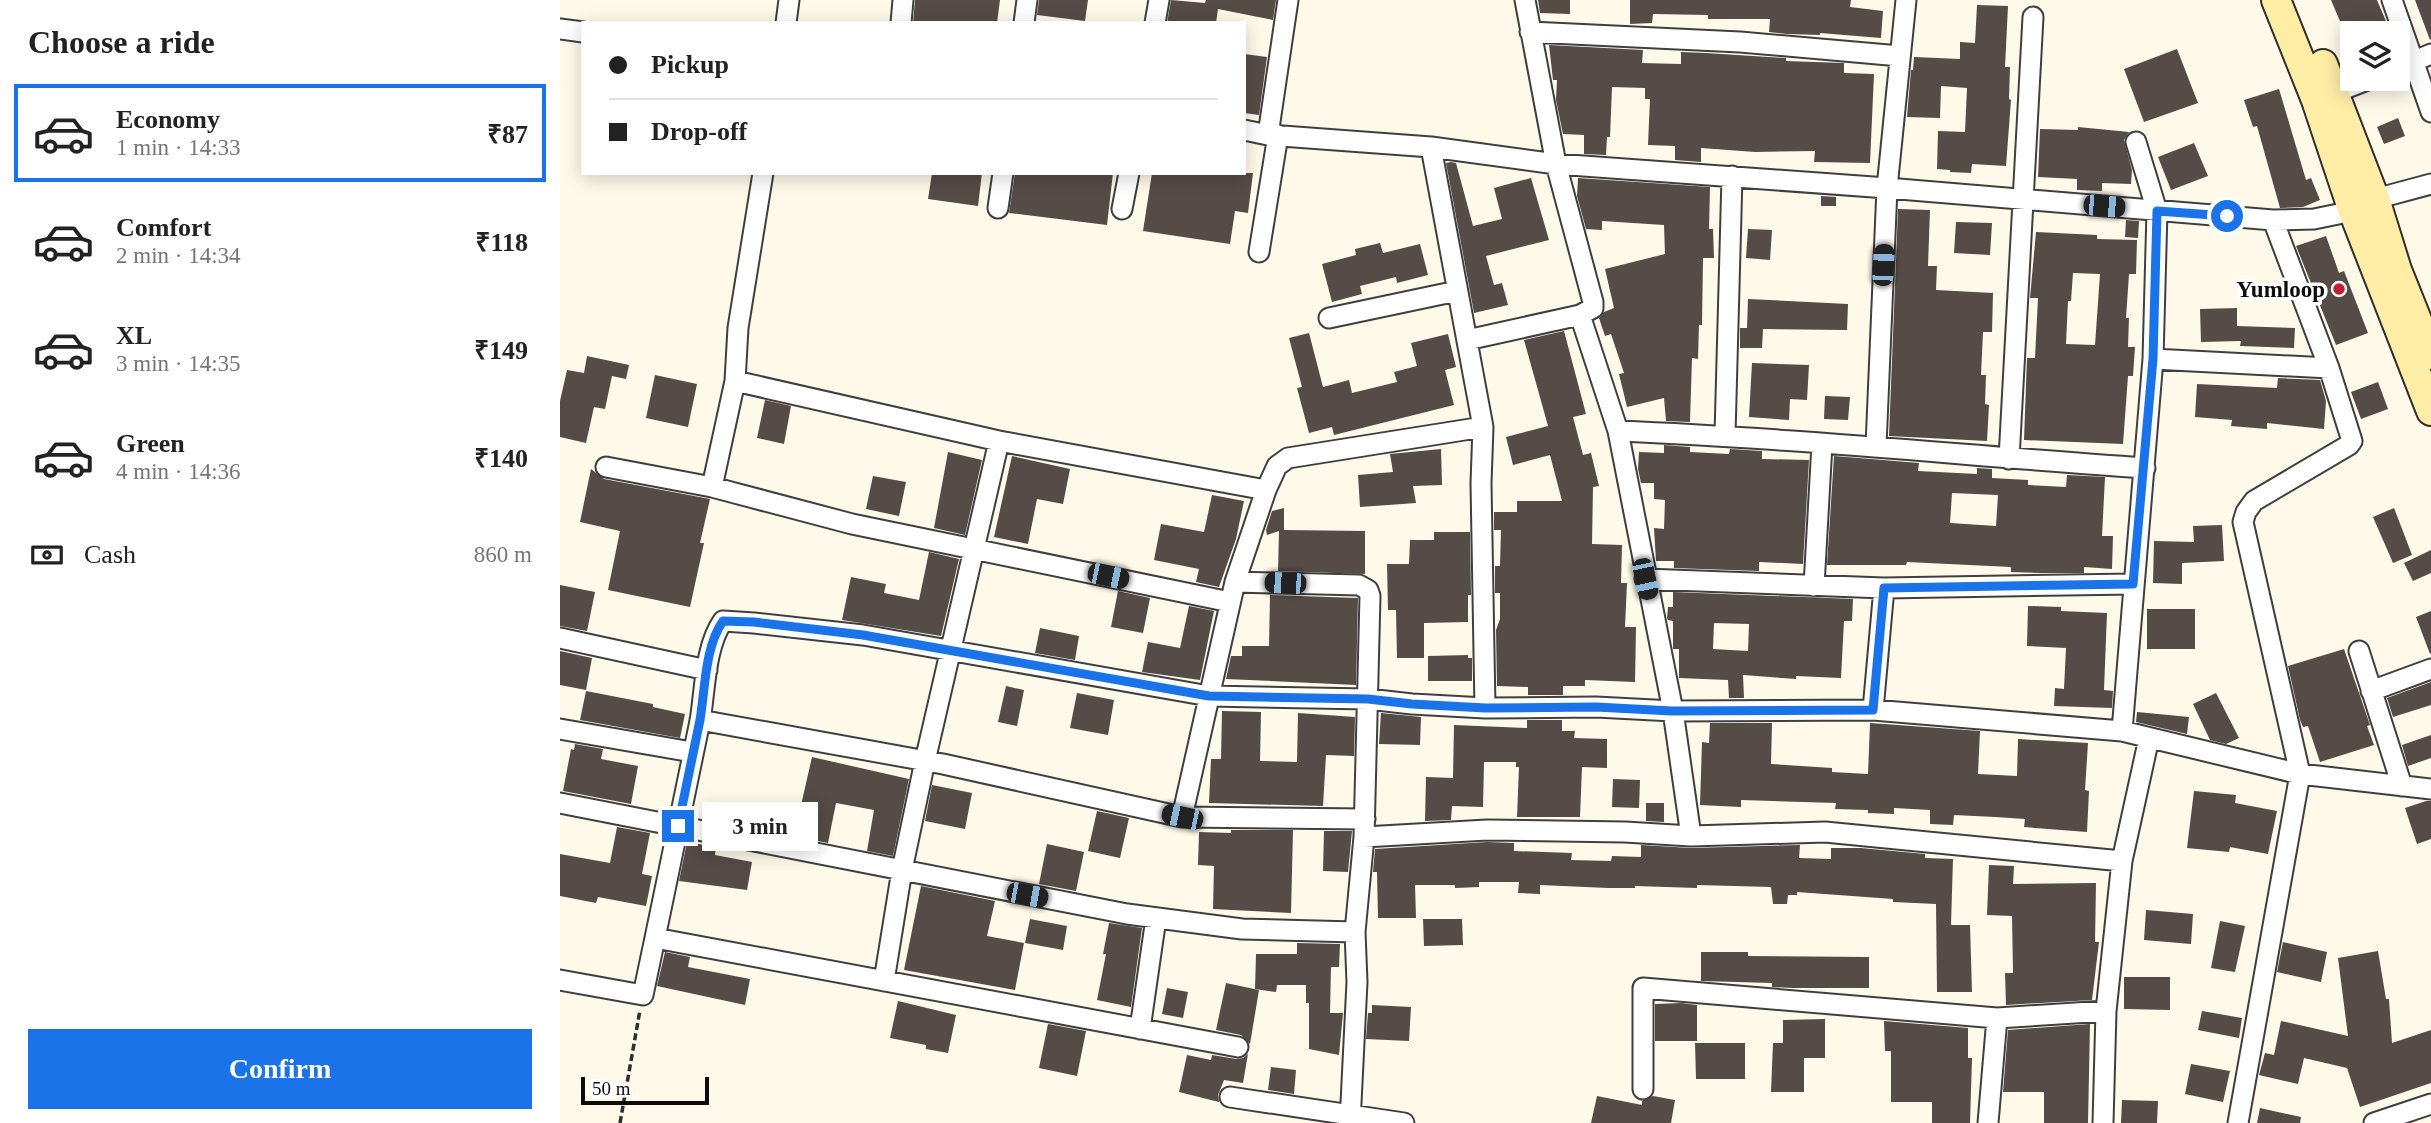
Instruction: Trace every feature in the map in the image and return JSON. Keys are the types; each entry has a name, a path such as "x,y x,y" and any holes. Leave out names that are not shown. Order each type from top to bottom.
{"main road":[{"path":"2276,0 2316,100 2397,270 2431,355"},
{"path":"2297,0 2334,93 2364,205 2431,411"}],"street":[{"path":"786,21 789,0"},
{"path":"901,21 903,0"},
{"path":"1024,21 1027,0"},
{"path":"1155,21 1159,0"},
{"path":"1259,252 1288,0"},
{"path":"1467,340 1580,315 1590,311 1593,302 1556,164 1525,0"},
{"path":"1875,446 1887,188 1906,0"},
{"path":"2392,0 2431,111"},
{"path":"2009,459 2033,17"},
{"path":"560,29 581,32"},
{"path":"1530,32 1740,42 1900,56"},
{"path":"2334,93 2340,91"},
{"path":"1246,130 1273,135 1431,147 1556,164 2025,198 2273,220 2314,219 2431,184"},
{"path":"2122,731 2153,359 2157,211 2136,142"},
{"path":"1431,147 1483,427 1481,483 1485,708"},
{"path":"712,487 735,381 738,328 763,175"},
{"path":"998,208 1003,175"},
{"path":"1122,209 1129,175"},
{"path":"1724,435 1732,176"},
{"path":"2238,1123 2300,774 2243,522 2254,501 2349,445 2352,440 2329,368 2273,220"},
{"path":"1329,318 1457,291"},
{"path":"1580,315 1618,430 1672,711 1691,836"},
{"path":"2153,359 2329,368"},
{"path":"735,381 999,441 1266,490"},
{"path":"1182,817 1235,582 1266,490 1277,466 1289,458 1483,427"},
{"path":"1618,430 1724,435 2145,468"},
{"path":"884,981 902,870 925,761 999,441"},
{"path":"1814,586 1822,444"},
{"path":"606,467 712,487 852,524 1230,601"},
{"path":"1645,579 1884,588 2133,584"},
{"path":"1235,582 1364,586 1370,596 1365,828 1356,932 1357,982 1350,1119"},
{"path":"1873,710 1884,588"},
{"path":"560,980 643,995 700,720 707,670 717,630 723,621 863,635 1209,696 1368,699 1485,708 1873,710 2122,731 2300,774 2431,789"},
{"path":"560,638 707,670"},
{"path":"2359,651 2402,786"},
{"path":"2371,691 2431,669"},
{"path":"700,720 925,761 1182,817 1365,828 1625,832 1691,836 1825,832 2122,861"},
{"path":"560,729 692,752"},
{"path":"2103,1123 2106,1011 2122,861 2149,738"},
{"path":"560,803 1126,914 1242,929 1356,932"},
{"path":"1140,1029 1156,918"},
{"path":"655,938 1238,1047"},
{"path":"1643,1089 1643,988 1997,1018 2106,1011"},
{"path":"1988,1123 1997,1018"},
{"path":"1230,1097 1350,1119 1404,1123"},
{"path":"2374,1123 2425,1112"}],"path":[{"path":"620,1123 643,995"}],"building":[{"path":"915,0 1000,0 997,21 913,21"},
{"path":"1039,0 1088,0 1085,21 1037,15"},
{"path":"1171,0 1205,3 1206,0 1276,0 1273,20 1218,9 1216,21 1167,21"},
{"path":"1538,0 1570,0 1570,14 1540,13"},
{"path":"1630,0 1851,0 1850,7 1883,11 1881,38 1769,32 1770,19 1708,19 1708,15 1653,14 1652,23 1630,24"},
{"path":"2331,0 2377,0 2386,21 2340,21"},
{"path":"2415,0 2431,0 2430,40"},
{"path":"1977,5 2008,6 2005,67 2010,67 2011,100 2006,166 1972,164 1971,173 1950,172 1937,169 1938,131 1965,132 1967,88 1941,86 1940,118 1907,117 1911,70 1914,57 1960,59 1960,42 1975,43"},
{"path":"1549,45 1643,50 1642,63 1681,64 1681,52 1706,53 1786,58 1786,61 1844,63 1844,73 1874,74 1870,163 1814,162 1815,151 1755,152 1701,148 1701,162 1675,160 1675,146 1648,145 1650,99 1645,99 1645,88 1612,87 1610,137 1607,137 1606,155 1584,154 1584,135 1563,134 1556,100 1557,80 1553,80"},
{"path":"2177,49 2198,103 2144,122 2124,69"},
{"path":"1246,54 1267,57 1259,115 1246,113"},
{"path":"2279,89 2306,180 2311,178 2320,200 2303,207 2280,208 2257,126 2253,127 2244,100"},
{"path":"2398,118 2405,136 2384,144 2377,127"},
{"path":"2078,127 2129,132 2124,140 2132,170 2131,184 2102,183 2102,191 2077,190 2077,179 2038,177 2040,129 2078,130"},
{"path":"2194,143 2208,176 2171,190 2158,157"},
{"path":"1446,163 1456,163 1473,226 1502,219 1494,188 1531,178 1549,240 1486,256 1494,285 1502,283 1508,305 1474,313"},
{"path":"1253,173 1248,213 1235,211 1230,244 1143,231 1152,175"},
{"path":"932,175 982,175 978,206 928,199"},
{"path":"1015,175 1113,175 1107,225 1009,213"},
{"path":"1578,178 1710,187 1709,229 1713,229 1714,258 1703,258 1702,325 1699,325 1698,359 1692,358 1690,422 1666,421 1664,398 1627,407 1619,374 1624,373 1611,334 1605,336 1599,318 1604,312 1614,308 1605,269 1665,254 1664,225 1602,221 1602,230 1586,229 1577,196"},
{"path":"1821,196 1836,197 1836,206 1821,206"},
{"path":"1898,209 1930,210 1928,266 1937,266 1936,290 1993,293 1992,332 1983,332 1981,375 1986,375 1985,404 1989,405 1987,441 1889,436"},
{"path":"2126,220 2139,221 2138,238 2125,237"},
{"path":"1956,222 1992,223 1990,255 1954,253"},
{"path":"1748,229 1772,230 1770,260 1746,258"},
{"path":"2036,232 2097,235 2097,239 2137,240 2136,274 2129,274 2126,318 2129,318 2128,347 2135,347 2133,376 2128,376 2123,444 2024,440 2027,358 2035,358 2038,298 2030,298","holes":["2073,273 2100,274 2095,345 2066,344 2068,301 2071,301"]},
{"path":"2326,236 2339,273 2344,271 2368,333 2336,345 2296,246"},
{"path":"1380,243 1383,253 1420,244 1428,275 1397,283 1396,277 1360,286 1362,294 1332,302 1322,264 1356,255 1355,249"},
{"path":"1748,299 1848,304 1847,330 1763,329 1762,348 1740,348 1740,328 1747,328"},
{"path":"2237,308 2237,326 2295,328 2294,348 2240,346 2241,341 2201,342 2200,309"},
{"path":"1564,331 1586,414 1573,417 1583,455 1591,453 1599,486 1593,487 1592,544 1622,545 1621,583 1627,583 1625,627 1636,627 1635,682 1585,680 1585,686 1563,686 1563,695 1528,695 1528,687 1497,686 1496,630 1500,619 1500,593 1495,593 1495,566 1500,566 1501,530 1494,530 1494,512 1517,512 1517,501 1562,501 1550,455 1513,465 1506,437 1548,426 1524,340"},
{"path":"1309,333 1323,387 1349,380 1352,393 1397,382 1394,372 1417,366 1411,343 1448,334 1456,367 1445,370 1454,405 1334,435 1332,427 1309,433 1297,388 1302,387 1289,338"},
{"path":"587,356 629,365 626,379 612,376 605,409 594,407 586,443 560,437 560,401 567,370 584,373"},
{"path":"1752,363 1809,365 1807,400 1790,399 1789,420 1749,417"},
{"path":"655,375 697,384 688,427 646,418"},
{"path":"2278,378 2320,380 2326,401 2324,429 2267,423 2267,429 2231,426 2232,420 2195,417 2197,384 2277,388"},
{"path":"2378,382 2388,409 2361,419 2351,392"},
{"path":"1825,396 1850,397 1848,420 1824,419"},
{"path":"765,400 791,406 784,444 757,438"},
{"path":"1664,445 1690,447 1690,452 1729,454 1730,449 1762,451 1762,459 1809,460 1803,564 1759,562 1759,571 1674,568 1674,561 1656,561 1654,528 1664,529 1665,500 1654,499 1654,483 1641,483 1639,452 1664,453"},
{"path":"1441,449 1442,485 1413,486 1416,503 1360,507 1358,475 1393,472 1390,454"},
{"path":"948,452 982,460 965,535 934,528"},
{"path":"1012,456 1070,469 1063,504 1037,499 1028,544 994,537"},
{"path":"1834,456 1919,463 1918,471 1977,474 1977,468 1992,469 1992,478 2028,480 2028,485 2066,487 2067,475 2105,477 2102,536 2113,536 2112,569 2084,567 2084,573 2040,573 2011,572 2011,567 1907,562 1906,565 1827,565","holes":["1952,493 1998,495 1996,526 1950,523"]},
{"path":"591,469 604,479 710,499 700,543 704,543 690,607 608,590 620,531 580,522"},
{"path":"873,476 906,482 899,516 866,509"},
{"path":"1212,495 1244,501 1236,539 1219,587 1196,582 1199,569 1154,560 1161,524 1204,532"},
{"path":"1284,508 1284,530 1365,531 1365,574 1278,571 1279,531 1267,535 1266,530 1272,511"},
{"path":"2394,508 2412,555 2393,563 2373,517"},
{"path":"2222,525 2224,561 2182,563 2182,584 2153,583 2154,541 2194,542 2193,526"},
{"path":"1434,532 1470,532 1471,595 1468,595 1468,622 1424,623 1424,658 1397,658 1396,610 1388,610 1387,564 1409,564 1410,540 1434,540"},
{"path":"2431,550 2431,573 2413,581 2404,563"},
{"path":"929,552 959,559 941,636 842,620 851,577 886,584 884,593 919,600"},
{"path":"560,585 595,592 587,631 560,626"},
{"path":"1118,591 1150,598 1143,633 1111,627"},
{"path":"1673,592 1853,599 1852,621 1844,621 1841,678 1796,676 1796,679 1743,675 1744,698 1729,698 1728,680 1679,678 1679,649 1673,649 1673,621 1667,618 1668,607 1673,607","holes":["1714,623 1749,624 1748,651 1713,649"]},
{"path":"1270,595 1358,598 1356,685 1226,679 1231,656 1242,656 1242,646 1269,646"},
{"path":"1189,606 1214,611 1200,680 1142,672 1148,642 1180,648"},
{"path":"2028,606 2107,613 2104,690 2113,691 2112,708 2054,706 2055,688 2064,689 2066,648 2027,646"},
{"path":"2147,609 2195,609 2195,649 2147,649"},
{"path":"2431,611 2431,653 2430,654 2416,617"},
{"path":"1040,628 1079,636 1075,660 1035,653"},
{"path":"2344,649 2370,725 2367,726 2374,745 2320,762 2308,726 2303,727 2300,720 2288,666"},
{"path":"560,651 592,658 586,690 560,685"},
{"path":"1468,655 1468,658 1472,658 1472,681 1428,681 1428,656"},
{"path":"2431,682 2431,705 2393,717 2387,698"},
{"path":"1006,686 1024,690 1017,726 998,722"},
{"path":"586,691 653,704 653,707 685,714 680,738 580,720"},
{"path":"1077,693 1114,700 1108,735 1070,728"},
{"path":"2216,693 2239,738 2226,744 2210,740 2193,704"},
{"path":"1222,711 1261,712 1260,761 1297,762 1298,713 1355,717 1354,756 1326,755 1323,806 1209,803 1211,759 1221,759"},
{"path":"2137,712 2189,717 2187,734 2136,722"},
{"path":"1381,713 1421,717 1420,745 1379,744"},
{"path":"1527,720 1562,720 1562,731 1575,731 1574,738 1607,739 1607,768 1582,767 1580,817 1517,817 1519,767 1516,767 1516,762 1484,762 1483,807 1452,806 1451,820 1425,821 1426,777 1453,778 1454,725 1527,728"},
{"path":"1710,723 1772,723 1771,764 1832,768 1832,772 1868,774 1870,723 1980,731 1978,774 2017,776 2018,739 2088,743 2085,790 2089,791 2087,832 2024,827 2025,819 1995,817 1954,815 1953,825 1930,824 1930,810 1894,808 1894,814 1868,813 1868,810 1835,809 1836,803 1741,800 1741,807 1700,805 1702,742 1709,743"},
{"path":"2431,735 2431,758 2408,766 2402,745"},
{"path":"575,744 603,749 601,759 638,766 631,804 563,791 571,749 574,750"},
{"path":"812,757 909,779 893,856 867,851 874,810 836,803 828,843 794,836"},
{"path":"1613,779 1640,780 1639,808 1612,807"},
{"path":"932,785 972,793 965,829 925,821"},
{"path":"2194,791 2236,795 2235,803 2277,811 2268,854 2230,847 2229,852 2187,848"},
{"path":"2431,801 2431,839 2417,844 2405,808"},
{"path":"1646,803 1664,803 1664,822 1646,821"},
{"path":"1097,811 1129,818 1120,858 1088,851"},
{"path":"617,827 650,833 642,874 652,876 646,906 598,897 596,903 560,896 560,854 610,863"},
{"path":"1231,830 1293,830 1291,913 1213,909 1214,866 1198,865 1199,832 1231,833"},
{"path":"1324,831 1352,831 1348,872 1323,871"},
{"path":"687,842 716,847 715,855 752,862 747,890 679,881"},
{"path":"1487,842 1514,843 1514,851 1572,853 1571,860 1611,861 1612,856 1641,857 1641,845 1691,848 1800,845 1799,858 1831,859 1831,848 1861,848 1925,854 1925,858 1953,859 1951,925 1970,925 1972,992 1937,992 1936,904 1797,892 1797,895 1788,895 1787,904 1773,904 1771,887 1697,885 1697,888 1608,888 1540,885 1540,894 1518,893 1519,882 1479,882 1479,887 1415,885 1416,918 1378,918 1377,872 1373,872 1375,849"},
{"path":"1047,844 1084,852 1076,891 1039,884"},
{"path":"1989,865 2014,866 2013,884 2096,883 2095,942 2099,942 2092,1000 2006,1005 2005,973 2013,973 2012,916 1987,915"},
{"path":"921,886 995,901 987,936 1024,943 1015,990 904,970"},
{"path":"2146,910 2193,914 2191,944 2144,940"},
{"path":"1030,919 1067,926 1063,950 1025,943"},
{"path":"1423,919 1462,919 1463,945 1424,946"},
{"path":"2220,921 2245,926 2235,972 2211,968"},
{"path":"1109,923 1142,928 1131,1007 1097,1000"},
{"path":"2283,942 2327,952 2321,982 2277,972"},
{"path":"1297,943 1340,944 1339,967 1331,967 1330,1013 1343,1013 1339,1055 1309,1049 1309,1003 1306,1003 1306,985 1277,985 1276,992 1255,989 1256,954 1297,954"},
{"path":"2378,951 2386,999 2389,999 2392,1043 2431,1030 2431,1083 2360,1107 2347,1068 2304,1058 2298,1084 2259,1075 2265,1053 2274,1055 2281,1021 2348,1036 2338,958"},
{"path":"665,952 690,957 688,967 750,979 745,1005 657,986"},
{"path":"1701,952 1748,952 1748,956 1869,957 1869,988 1793,988 1772,987 1772,983 1701,981"},
{"path":"2124,977 2170,977 2170,1010 2124,1009"},
{"path":"1226,983 1259,990 1250,1044 1241,1035 1216,1030"},
{"path":"1167,988 1188,992 1183,1018 1162,1014"},
{"path":"898,1001 956,1015 948,1053 926,1049 926,1045 890,1038"},
{"path":"1655,1004 1697,1005 1697,1041 1655,1041"},
{"path":"1372,1005 1411,1007 1409,1041 1366,1039 1368,1013 1372,1013"},
{"path":"2202,1011 2242,1018 2239,1038 2198,1030"},
{"path":"1825,1019 1825,1058 1804,1058 1804,1092 1771,1092 1773,1043 1783,1043 1783,1020"},
{"path":"1884,1021 1968,1028 1968,1058 1972,1058 1970,1123 1932,1123 1932,1102 1891,1102 1891,1051 1885,1051"},
{"path":"1048,1024 1086,1031 1077,1076 1039,1068"},
{"path":"2090,1024 2088,1123 2044,1123 2044,1092 2003,1092 2008,1030"},
{"path":"1695,1043 1745,1043 1745,1079 1696,1079"},
{"path":"1248,1054 1243,1083 1224,1080 1218,1095 1219,1102 1179,1092 1187,1055 1211,1060 1212,1055 1236,1059"},
{"path":"2191,1064 2230,1071 2223,1102 2185,1094"},
{"path":"1271,1067 1296,1070 1294,1094 1268,1090"},
{"path":"1597,1096 1642,1105 1642,1101 1653,1096 1675,1100 1671,1123 1591,1123"},
{"path":"2122,1100 2158,1101 2157,1123 2121,1123"},
{"path":"2260,1108 2301,1117 2300,1123 2257,1123"}],"place":[{"name":"Yumloop","path":"2339,289"}],"route":[{"path":"678,826 700,720 707,670 717,630 723,621 863,635 1209,696 1368,699 1485,708 1873,710 1884,588 2133,584 2153,359 2157,211 2227,216"}]}
